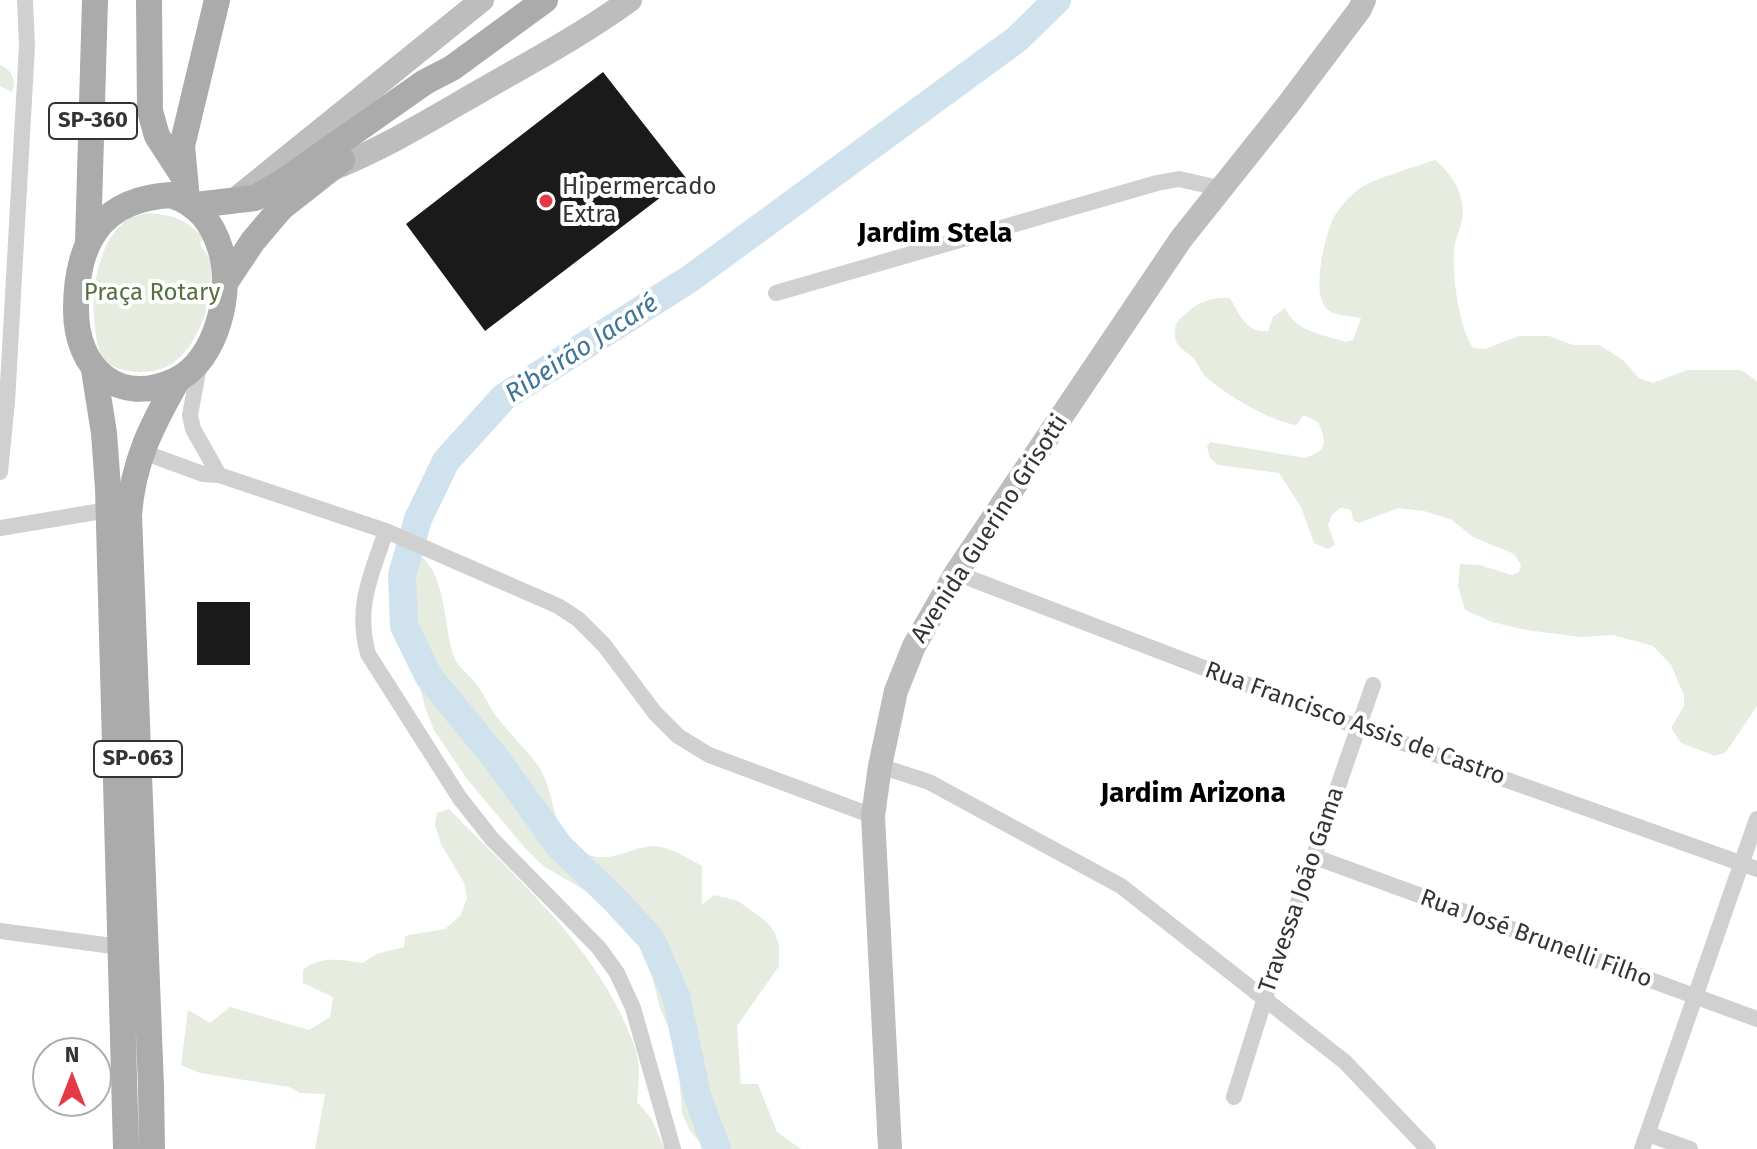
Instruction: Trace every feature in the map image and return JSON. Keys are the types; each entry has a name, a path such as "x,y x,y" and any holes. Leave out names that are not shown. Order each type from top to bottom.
{"main road":[{"name":"SP-360","path":"88,242 95,0"},
{"path":"149,0 150,111 157,136 189,194"},
{"path":"189,194 182,146 217,0"},
{"path":"231,202 482,0"},
{"name":"SP-063","path":"126,1149 108,510 104,433 94,370 81,347 76,318 81,256 101,225 118,210 137,200 189,194 231,202 255,198 425,82 452,68 545,0"},
{"path":"329,170 367,155 406,134 593,27 630,0"},
{"name":"Avenida Guerino Grisotti","path":"890,1149 873,816 896,691 914,646 956,573 1181,239 1287,106 1364,0"},
{"name":"SP-063","path":"225,283 253,241 281,208 429,91 452,68"},
{"name":"SP-063","path":"152,1149 129,515 140,451 178,379 201,358 218,326 224,302 224,261 218,240 189,194"},
{"name":"SP-063","path":"94,370 116,384 135,388 154,387 178,379"}],"street":[{"path":"0,472 27,46 25,0"},
{"path":"776,293 1157,183 1179,179 1219,188"},
{"path":"201,358 190,415 196,436 219,475"},
{"path":"140,451 386,531 558,606 578,619 604,645 655,713 678,736 709,755 873,816"},
{"path":"0,528 108,510"},
{"path":"386,531 363,600 362,631 368,654 459,797 492,839 599,948 617,973 633,1008 673,1149"},
{"name":"Rua Francisco Assis de Castro","path":"956,573 1358,727 1749,866"},
{"name":"Travessa João Gama","path":"1234,1097 1373,685"},
{"path":"880,766 929,782 1121,886 1345,1062 1428,1149"},
{"path":"1690,1149 1645,1142 1696,997 1749,866 1757,819"},
{"name":"Rua José Brunelli Filho","path":"1315,857 1757,1019"},
{"path":"0,931 120,947"}],"green space":[{"path":"0,65 12,76 12,92 0,86"},
{"path":"1435,160 1453,179 1462,202 1462,220 1454,250 1454,273 1460,315 1473,348 1485,349 1519,336 1549,336 1573,345 1599,345 1623,360 1639,378 1653,383 1687,370 1741,370 1757,381 1757,706 1726,752 1715,756 1681,743 1671,728 1684,706 1684,695 1671,665 1653,646 1613,635 1581,637 1526,630 1492,622 1465,610 1458,586 1460,564 1479,565 1512,575 1519,572 1521,565 1514,554 1473,537 1452,520 1424,511 1398,508 1359,523 1353,520 1351,510 1340,508 1332,515 1328,525 1335,545 1328,549 1314,543 1301,507 1279,473 1218,465 1210,458 1207,447 1210,442 1305,458 1322,449 1323,435 1318,422 1303,415 1297,425 1274,419 1235,398 1204,375 1194,359 1176,341 1175,327 1178,322 1203,302 1230,298 1244,322 1254,329 1268,331 1273,317 1285,308 1296,322 1311,331 1346,342 1353,340 1361,318 1329,311 1320,290 1324,249 1334,217 1348,198 1366,185"},
{"name":"Praça Rotary","path":"146,213 178,219 203,237 200,245 209,259 211,276 204,315 190,345 174,362 154,371 142,372 116,368 103,357 97,340 94,298 98,267 110,239 118,227 129,219"},
{"path":"420,555 429,564 440,589 456,661 477,685 496,716 539,767 558,823 570,843 581,851 599,857 652,846 678,853 702,866 702,905 714,895 738,901 767,922 775,933 779,945 779,966 737,1026 741,1084 758,1084 777,1132 801,1149 706,1149 690,1131 682,1113 678,1058 672,1035 660,1008 648,960 628,928 591,894 543,866 526,849 467,779 434,730 402,617 407,576 414,560"},
{"path":"449,809 553,916 599,976 618,1008 636,1049 639,1072 637,1102 651,1118 665,1149 315,1149 325,1094 300,1093 289,1087 200,1073 181,1065 188,1010 210,1023 230,1007 309,1030 330,1017 333,997 303,983 303,970 324,960 363,963 376,954 404,947 405,937 409,935 445,929 460,916 467,899 464,883 441,844 435,825 437,813"}],"building":[{"name":"Hipermercado Extra","path":"603,72 686,178 485,331 406,224"},
{"path":"197,602 250,602 250,665 197,665"}],"waterway":[{"name":"Ribeirão Jacaré","path":"717,1149 697,1095 676,996 651,939 560,847 494,756 429,677 404,626 402,575 418,519 446,461 504,397 691,278 1017,39 1057,0"}],"place":[{"name":"Hipermercado Extra","path":"546,201"}],"district":[{"name":"Jardim Stela","path":"935,234"},
{"name":"Jardim Arizona","path":"1193,794"}]}
